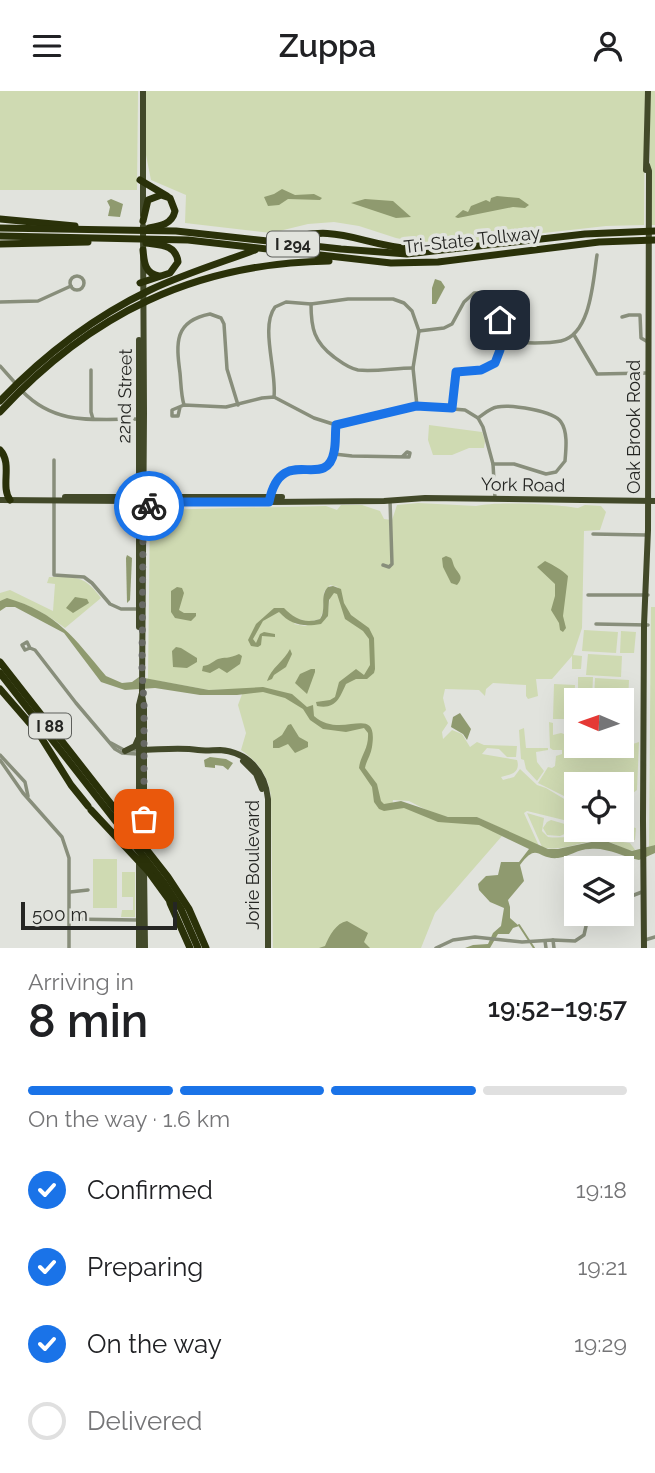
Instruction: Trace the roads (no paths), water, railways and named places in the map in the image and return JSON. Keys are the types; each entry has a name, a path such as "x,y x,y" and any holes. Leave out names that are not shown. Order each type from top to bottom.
{"highway":[{"path":"128,230 169,222 175,211 170,198 141,180"},
{"path":"141,221 146,204 152,197 160,195 170,198"},
{"path":"0,219 110,230"},
{"name":"Tri-State Tollway","path":"0,228 193,233 407,254 585,233 655,231"},
{"path":"0,401 52,353 115,309 169,282 254,250 305,234 341,233 407,249 458,249"},
{"name":"Tri-State Tollway","path":"0,236 209,242 375,262 430,262 599,242 655,240"},
{"path":"21,236 65,243"},
{"path":"0,244 158,239"},
{"path":"124,241 166,246 175,251 178,258 177,266 170,273 141,283"},
{"path":"142,248 149,272 164,276"},
{"path":"0,412 37,376 75,345 125,312 174,289 214,275 265,264 310,261 375,262"},
{"path":"0,450 6,460 4,496"},
{"name":"I 88","path":"0,662 149,851 186,903 206,948"},
{"name":"I 88","path":"0,673 136,848 180,917 194,948"},
{"path":"0,684 43,728"},
{"name":"I 88","path":"0,684 33,726 89,808 135,857 148,867 181,909 194,948"}],"main road":[{"name":"22nd Street","path":"141,609 142,91"},
{"name":"Oak Brook Road","path":"645,944 643,892 646,625 650,543 648,535 652,501 648,373 651,317 647,254 648,91"},
{"path":"128,496 141,484 154,499 147,510 143,526"},
{"name":"York Road","path":"4,496 120,501 495,498 652,501"},
{"name":"York Road","path":"54,499 128,496 141,499"},
{"name":"22nd Street","path":"139,948 142,752 141,499"},
{"path":"120,501 134,506 139,517"},
{"path":"142,739 155,751 141,767 137,758 125,752 142,739"},
{"name":"Jorie Boulevard","path":"142,752 223,750 237,755 256,774 263,792 266,948"},
{"name":"Oak Brook Road","path":"644,864 645,944"},
{"name":"22nd Street","path":"141,921 145,948"}],"street":[{"path":"500,342 557,342 574,335 585,318 597,255"},
{"path":"0,302 37,301 71,286"},
{"path":"419,331 448,326 455,320 467,298 478,292 499,292 499,355 494,364 481,370 456,372 452,408"},
{"path":"274,397 276,382 268,322 275,307 283,302 311,304 341,299 396,299 409,307 419,331 413,368 416,406"},
{"path":"311,304 311,325 321,347 346,366 359,370 413,368"},
{"path":"238,405 227,369 224,324 210,314 192,321 182,330 178,339 182,406 220,408 238,405 261,397 274,397 314,418 336,425 416,406 466,410 478,418 483,427 493,464 495,498"},
{"path":"622,317 640,315 641,338 648,342"},
{"path":"574,335 597,374 648,373"},
{"path":"494,364 500,369"},
{"path":"0,366 39,407 54,415 69,418 141,420"},
{"path":"91,370 93,419"},
{"path":"478,418 494,408 506,406 551,414 560,420 565,429 565,461 556,472 546,474 513,464 493,464"},
{"path":"269,499 272,486 281,474 293,469 320,470 327,465 334,454 336,425"},
{"path":"334,454 403,456"},
{"path":"54,460 54,575 84,577 110,604 121,609 141,609"},
{"path":"383,565 389,566 392,561 390,499"},
{"path":"593,534 648,535"},
{"path":"588,595 647,595"},
{"path":"596,624 646,625"},
{"path":"30,648 35,650 76,704 110,742 125,752 142,752"},
{"path":"0,757 25,782 29,798"},
{"path":"0,757 21,790 65,842 69,857 69,948"},
{"path":"69,892 88,890"},
{"path":"634,895 643,892"},
{"path":"70,919 141,921"},
{"path":"436,948 459,938 531,942 575,941 587,926"},
{"path":"645,944 655,937"},
{"path":"545,940 546,948"},
{"path":"553,940 554,948"}],"waterway":[{"path":"519,925 534,948"}]}
